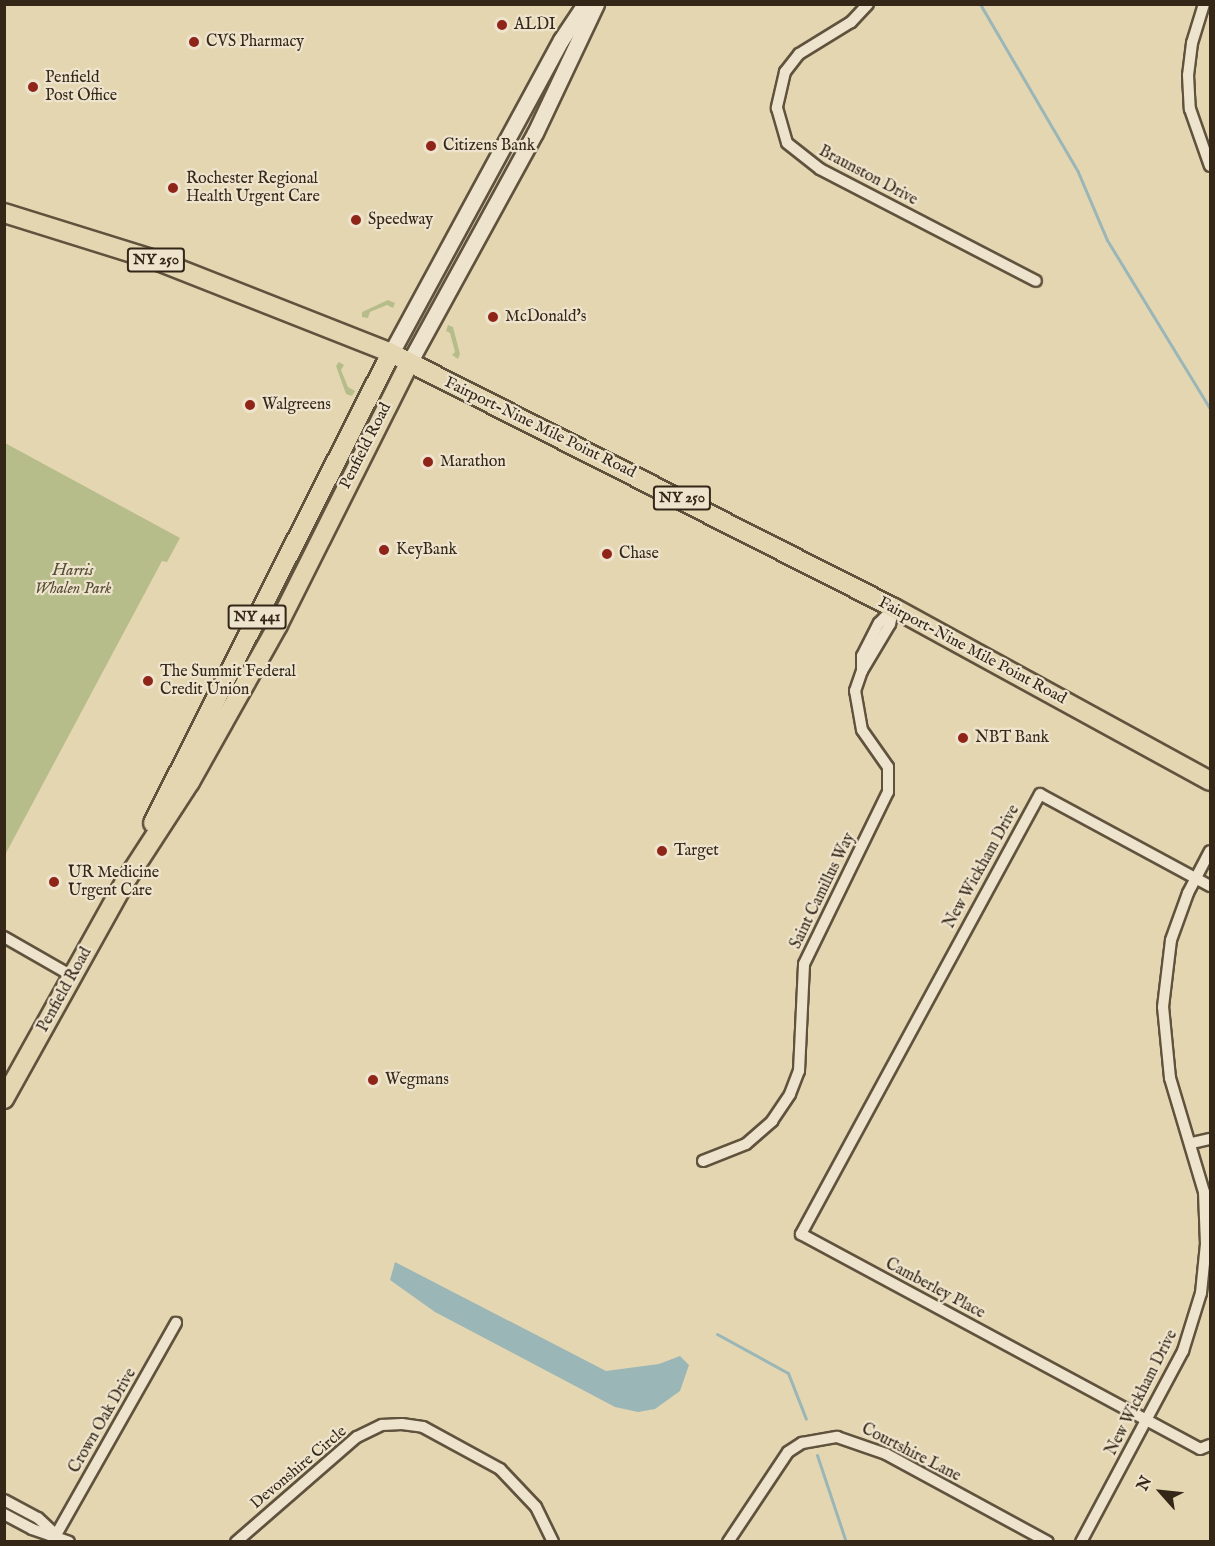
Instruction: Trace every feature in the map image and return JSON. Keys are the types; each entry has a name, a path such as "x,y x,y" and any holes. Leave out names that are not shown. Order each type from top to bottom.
{"main road":[{"name":"Penfield Road","path":"125,882 175,773 391,353 561,40 585,4"},
{"name":"Penfield Road","path":"4,1099 125,882 190,782 278,625 409,363 535,133 577,51 596,4"},
{"name":"Fairport-Nine Mile Point Road","path":"4,213 158,261 391,353 894,608 1210,781"}],"street":[{"name":"Braunston Drive","path":"868,4 850,22 799,54 786,72 777,108 787,143 820,169 1036,281"},
{"path":"1204,4 1192,43 1188,75 1190,109 1210,166"},
{"name":"Saint Camillus Way","path":"703,1161 746,1144 772,1121 790,1094 799,1071 804,964 888,792 888,767 857,716 855,691 862,671 890,624 894,608"},
{"name":"New Wickham Drive","path":"884,1077 1040,794 1210,886"},
{"name":"New Wickham Drive","path":"1081,1542 1146,1422 1190,1334 1204,1270 1204,1192 1192,1143 1170,1078 1163,1006 1171,940 1195,877 1210,851"},
{"path":"4,937 72,976"},
{"name":"Camberley Place","path":"884,1077 801,1234 1146,1422 1200,1449 1210,1444"},
{"path":"1192,1143 1210,1139"},
{"name":"Crown Oak Drive","path":"54,1538 176,1323"},
{"name":"Devonshire Circle","path":"236,1542 357,1437 382,1425 402,1424 423,1427 500,1469 536,1507 553,1542"},
{"name":"Courtshire Lane","path":"728,1542 788,1452 802,1443 837,1437 868,1446 1047,1542"},
{"path":"4,1500 38,1518 54,1538"},
{"path":"4,1514 32,1529 69,1542"}],"green space":[{"path":"388,300 395,303 393,308 387,305 370,312 368,318 362,317 362,312"},
{"path":"448,325 453,327 460,354 458,359 452,355 455,352 450,333 446,331"},
{"path":"339,362 344,365 341,370 348,387 355,391 352,396 346,394 336,366"},
{"name":"Harris Whalen Park","path":"5,443 180,538 167,562 162,561 5,855"}],"water":[{"path":"395,1262 606,1371 659,1364 680,1356 689,1365 680,1391 655,1409 638,1412 615,1407 435,1312 390,1280"}],"waterway":[{"path":"980,4 1078,172 1107,240 1210,409"},
{"path":"717,1334 788,1373 806,1419"},
{"path":"817,1455 846,1542"}],"place":[{"name":"ALDI","path":"502,25"},
{"name":"CVS Pharmacy","path":"194,42"},
{"name":"Penfield Post Office","path":"33,87"},
{"name":"Citizens Bank","path":"431,146"},
{"name":"Rochester Regional Health Urgent Care","path":"173,188"},
{"name":"Speedway","path":"356,220"},
{"name":"McDonald's","path":"493,317"},
{"name":"Walgreens","path":"250,405"},
{"name":"Marathon","path":"428,462"},
{"name":"KeyBank","path":"384,550"},
{"name":"Chase","path":"607,554"},
{"name":"The Summit Federal Credit Union","path":"148,681"},
{"name":"NBT Bank","path":"963,738"},
{"name":"Target","path":"662,851"},
{"name":"UR Medicine Urgent Care","path":"54,882"},
{"name":"Wegmans","path":"373,1080"}]}
